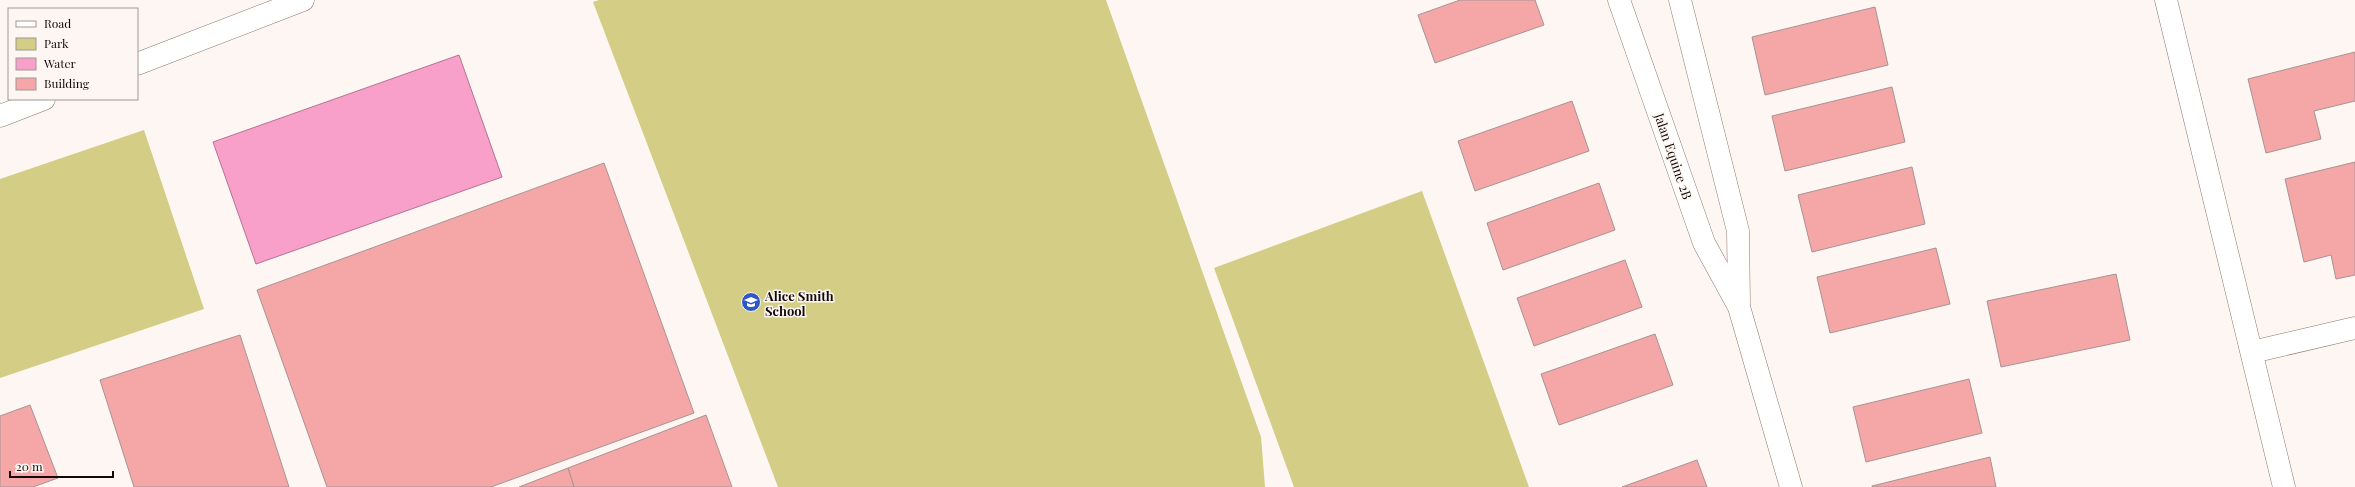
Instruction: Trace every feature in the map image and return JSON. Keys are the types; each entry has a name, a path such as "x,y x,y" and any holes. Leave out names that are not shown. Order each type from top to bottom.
{"street":[{"path":"138,64 303,0"},
{"name":"Jalan Equine 2B","path":"1619,0 1704,243 1739,306 1791,487"},
{"name":"Jalan Equine 2B","path":"1680,0 1738,231 1739,306"},
{"path":"2166,0 2284,487"},
{"path":"0,116 41,100"},
{"path":"2252,352 2355,328"}],"green space":[{"path":"599,0 1106,0 1261,437 1265,487 778,487 593,2"},
{"path":"144,130 204,309 0,378 0,179"},
{"path":"1422,191 1529,487 1294,487 1214,268"}],"water":[{"path":"459,55 502,177 256,264 213,142"}],"building":[{"path":"1460,0 1535,0 1544,25 1435,63 1418,15"},
{"path":"1875,7 1888,65 1765,95 1752,37"},
{"path":"2355,52 2355,101 2314,111 2321,139 2266,153 2248,79"},
{"path":"1892,87 1905,142 1785,171 1772,116"},
{"path":"1572,101 1589,151 1475,191 1458,141"},
{"path":"2355,162 2355,275 2336,279 2331,255 2304,262 2285,179"},
{"path":"604,163 694,413 491,487 327,487 257,290"},
{"path":"1912,167 1925,224 1812,252 1798,195"},
{"path":"1599,183 1615,230 1503,270 1487,223"},
{"path":"1936,248 1950,304 1830,333 1817,277"},
{"path":"1625,260 1642,307 1534,346 1517,298"},
{"path":"2116,274 2130,340 2001,367 1987,301"},
{"path":"1655,334 1673,385 1559,425 1541,374"},
{"path":"240,335 289,487 134,487 100,380"},
{"path":"1969,379 1982,433 1866,462 1853,407"},
{"path":"30,405 58,478 33,487 0,487 0,416"},
{"path":"706,415 732,487 574,487 568,468"},
{"path":"1990,457 1996,487 1872,487 1872,486"},
{"path":"1697,460 1707,487 1622,487"},
{"path":"568,468 574,487 519,487"}],"place":[{"name":"Alice Smith School","path":"751,302"}]}
